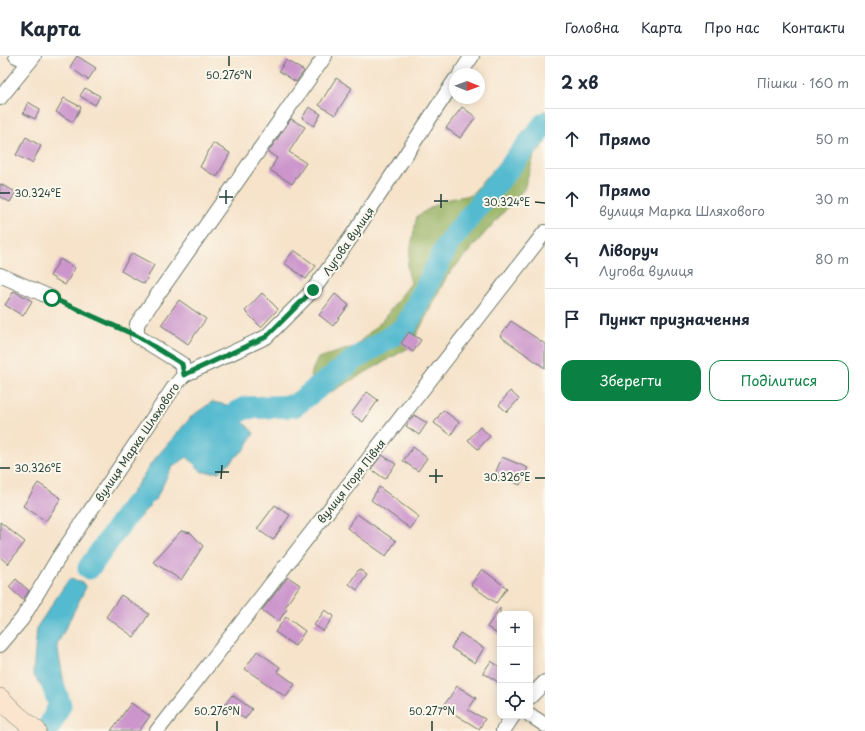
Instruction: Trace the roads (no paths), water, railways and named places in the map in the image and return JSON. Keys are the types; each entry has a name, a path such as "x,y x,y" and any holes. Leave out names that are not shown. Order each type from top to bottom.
{"street":[{"name":"вулиця Марка Шляхового","path":"0,645 22,619 57,560 184,375 182,364 137,336 137,324 325,56"},
{"path":"464,68 472,56"},
{"path":"0,98 26,58"},
{"name":"Лугова вулиця","path":"184,375 266,337 313,290 352,236 449,89"},
{"name":"вулиця Ігоря Півня","path":"157,731 545,232"},
{"path":"0,275 52,298"},
{"path":"533,693 545,682"},
{"path":"0,698 17,715 37,731"},
{"path":"533,717 545,725"},
{"path":"504,731 511,719"}],"water":[{"path":"212,402 227,405 254,433 245,449 219,472 202,472 187,457 171,468 157,497 123,536 108,528 153,461 192,416"},
{"path":"69,579 82,582 86,587 57,645 66,694 64,714 57,714 55,707 33,674 37,627"}],"waterway":[{"path":"210,430 245,408 294,406 355,359 405,328 448,244 545,123"},
{"path":"89,568 133,506"},
{"path":"48,729 60,705 52,683"}]}
